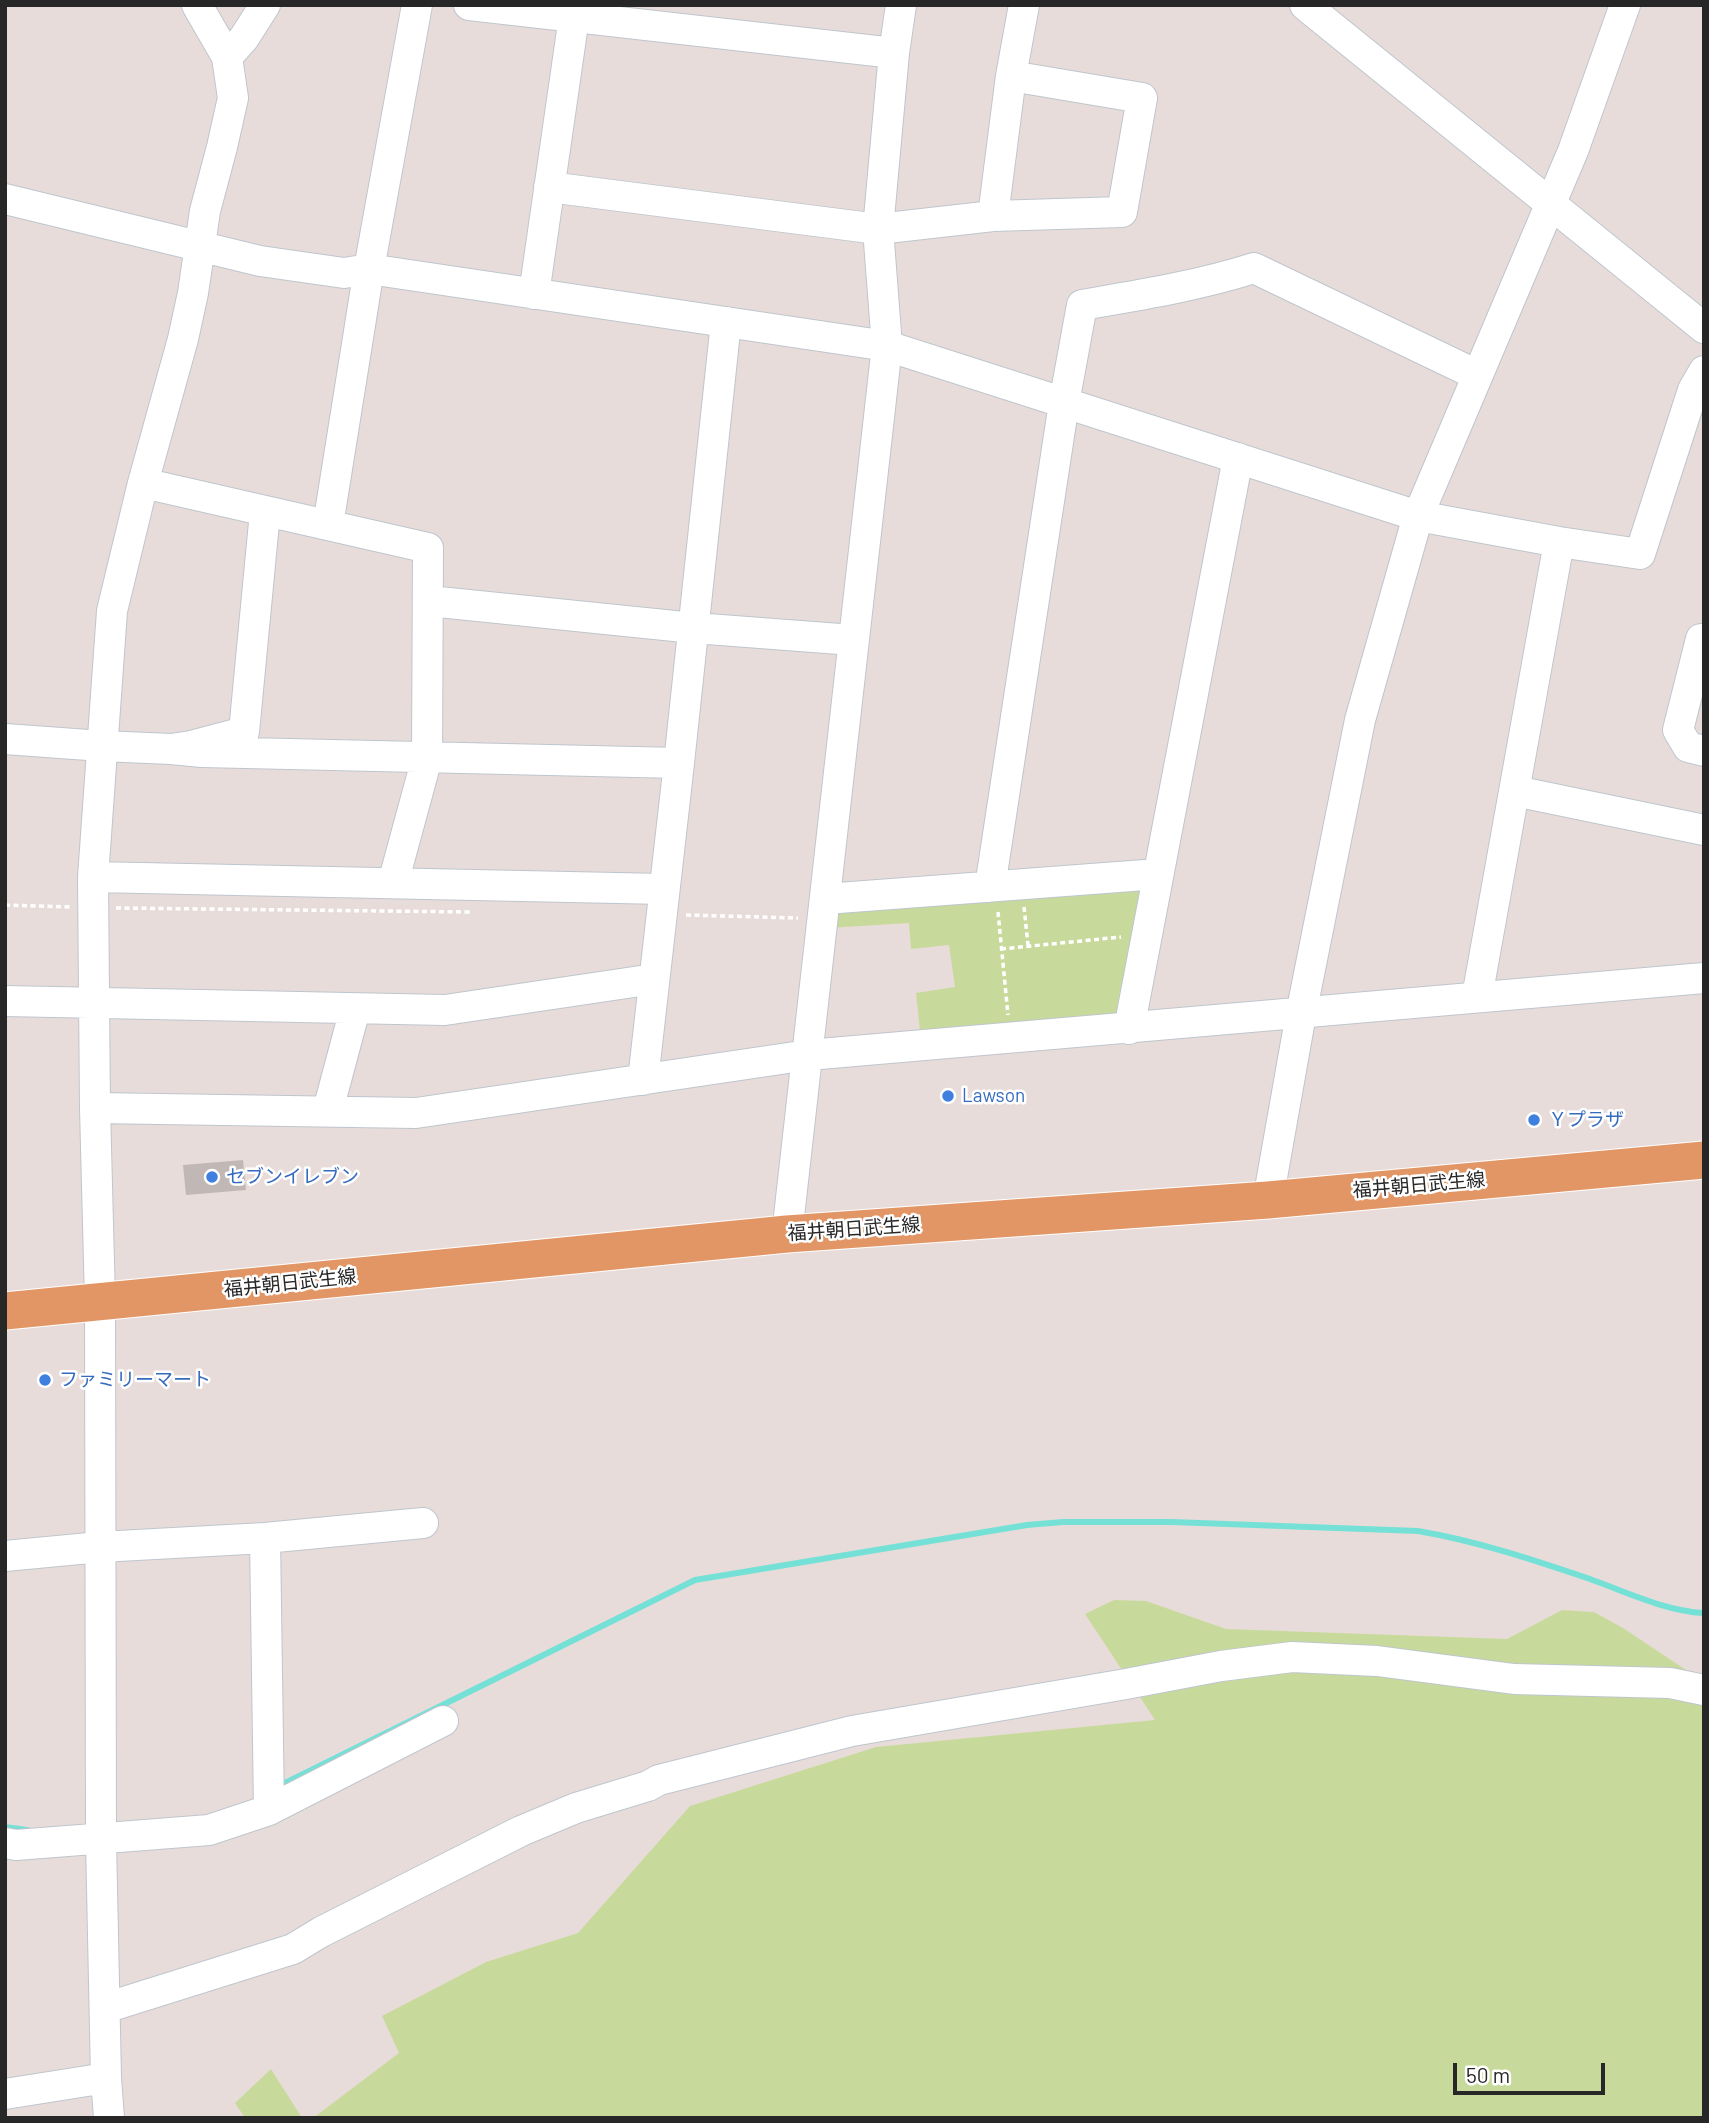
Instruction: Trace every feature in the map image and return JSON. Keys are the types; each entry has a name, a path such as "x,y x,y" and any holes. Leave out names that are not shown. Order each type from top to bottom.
{"main road":[{"name":"福井朝日武生線","path":"5,1311 787,1234 1268,1200 1704,1160"}],"street":[{"path":"109,2118 101,1840 100,1301 93,877 112,611 143,483 183,340 205,211 229,123 233,98 227,57 197,5"},
{"path":"227,57 244,38 265,5"},
{"path":"328,525 369,270 417,5"},
{"path":"469,5 573,17 675,17 894,53"},
{"path":"787,1234 887,346 878,229 901,5"},
{"path":"993,216 1011,76 1024,5"},
{"path":"1305,5 1704,328"},
{"path":"1268,1200 1301,1014 1360,720 1418,516 1573,151 1625,5"},
{"path":"534,294 573,17"},
{"path":"549,187 878,229 993,216 1122,212 1142,98 1011,76"},
{"path":"5,199 260,261 344,273 369,270 887,346 1418,516 1640,554 1692,390 1704,371"},
{"path":"994,895 1063,403 1082,305 1210,282 1254,268 1477,375"},
{"path":"643,1080 726,322"},
{"path":"1129,1029 1238,458"},
{"path":"143,483 428,548 427,758 393,883"},
{"path":"172,749 244,732 265,512"},
{"path":"1477,997 1559,542"},
{"path":"429,601 694,628 853,640"},
{"path":"1704,640 1701,639 1678,730 1688,747 1704,751"},
{"path":"5,739 202,752 679,763"},
{"path":"1515,791 1704,830"},
{"path":"824,909 994,895 1023,884 1158,874"},
{"path":"93,877 393,883 663,902"},
{"path":"95,1108 416,1113 808,1055 1704,978"},
{"path":"5,1001 445,1010 654,979"},
{"path":"328,1110 355,1009"},
{"path":"5,1556 100,1547 265,1538 423,1523"},
{"path":"265,1538 269,1810"},
{"path":"105,2008 293,1949 321,1932 522,1831 576,1808 648,1786 659,1780 852,1731 1221,1666 1292,1657 1377,1661 1514,1679 1670,1683 1704,1690"},
{"path":"5,1843 16,1845 101,1840 209,1830 269,1810 443,1721"},
{"path":"5,2094 106,2078"}],"path":[{"path":"1023,884 1028,946"},
{"path":"994,895 1010,1038"},
{"path":"663,902 824,909"},
{"path":"5,905 481,912"},
{"path":"1001,948 1147,934"}],"green space":[{"path":"1147,886 1122,1014 920,1031 916,993 955,987 949,945 911,949 909,923 829,928 831,909"},
{"path":"1114,1600 1146,1601 1226,1629 1507,1639 1562,1610 1594,1612 1704,1682 1704,2118 313,2118 399,2053 382,2016 486,1962 578,1933 690,1806 876,1747 1155,1720 1085,1614"},
{"path":"271,2069 302,2118 245,2118 235,2103"}],"building":[{"path":"243,1160 246,1190 186,1195 183,1165"}],"waterway":[{"path":"277,1787 695,1580 1027,1525 1063,1522 1172,1522 1418,1531 1505,1552 1660,1605 1704,1613"},
{"path":"5,1827 27,1830"}],"place":[{"name":"Lawson","path":"948,1096"},
{"name":"Ｙプラザ","path":"1534,1120"},
{"name":"セブンイレブン","path":"212,1177"},
{"name":"ファミリーマート","path":"45,1380"}]}
